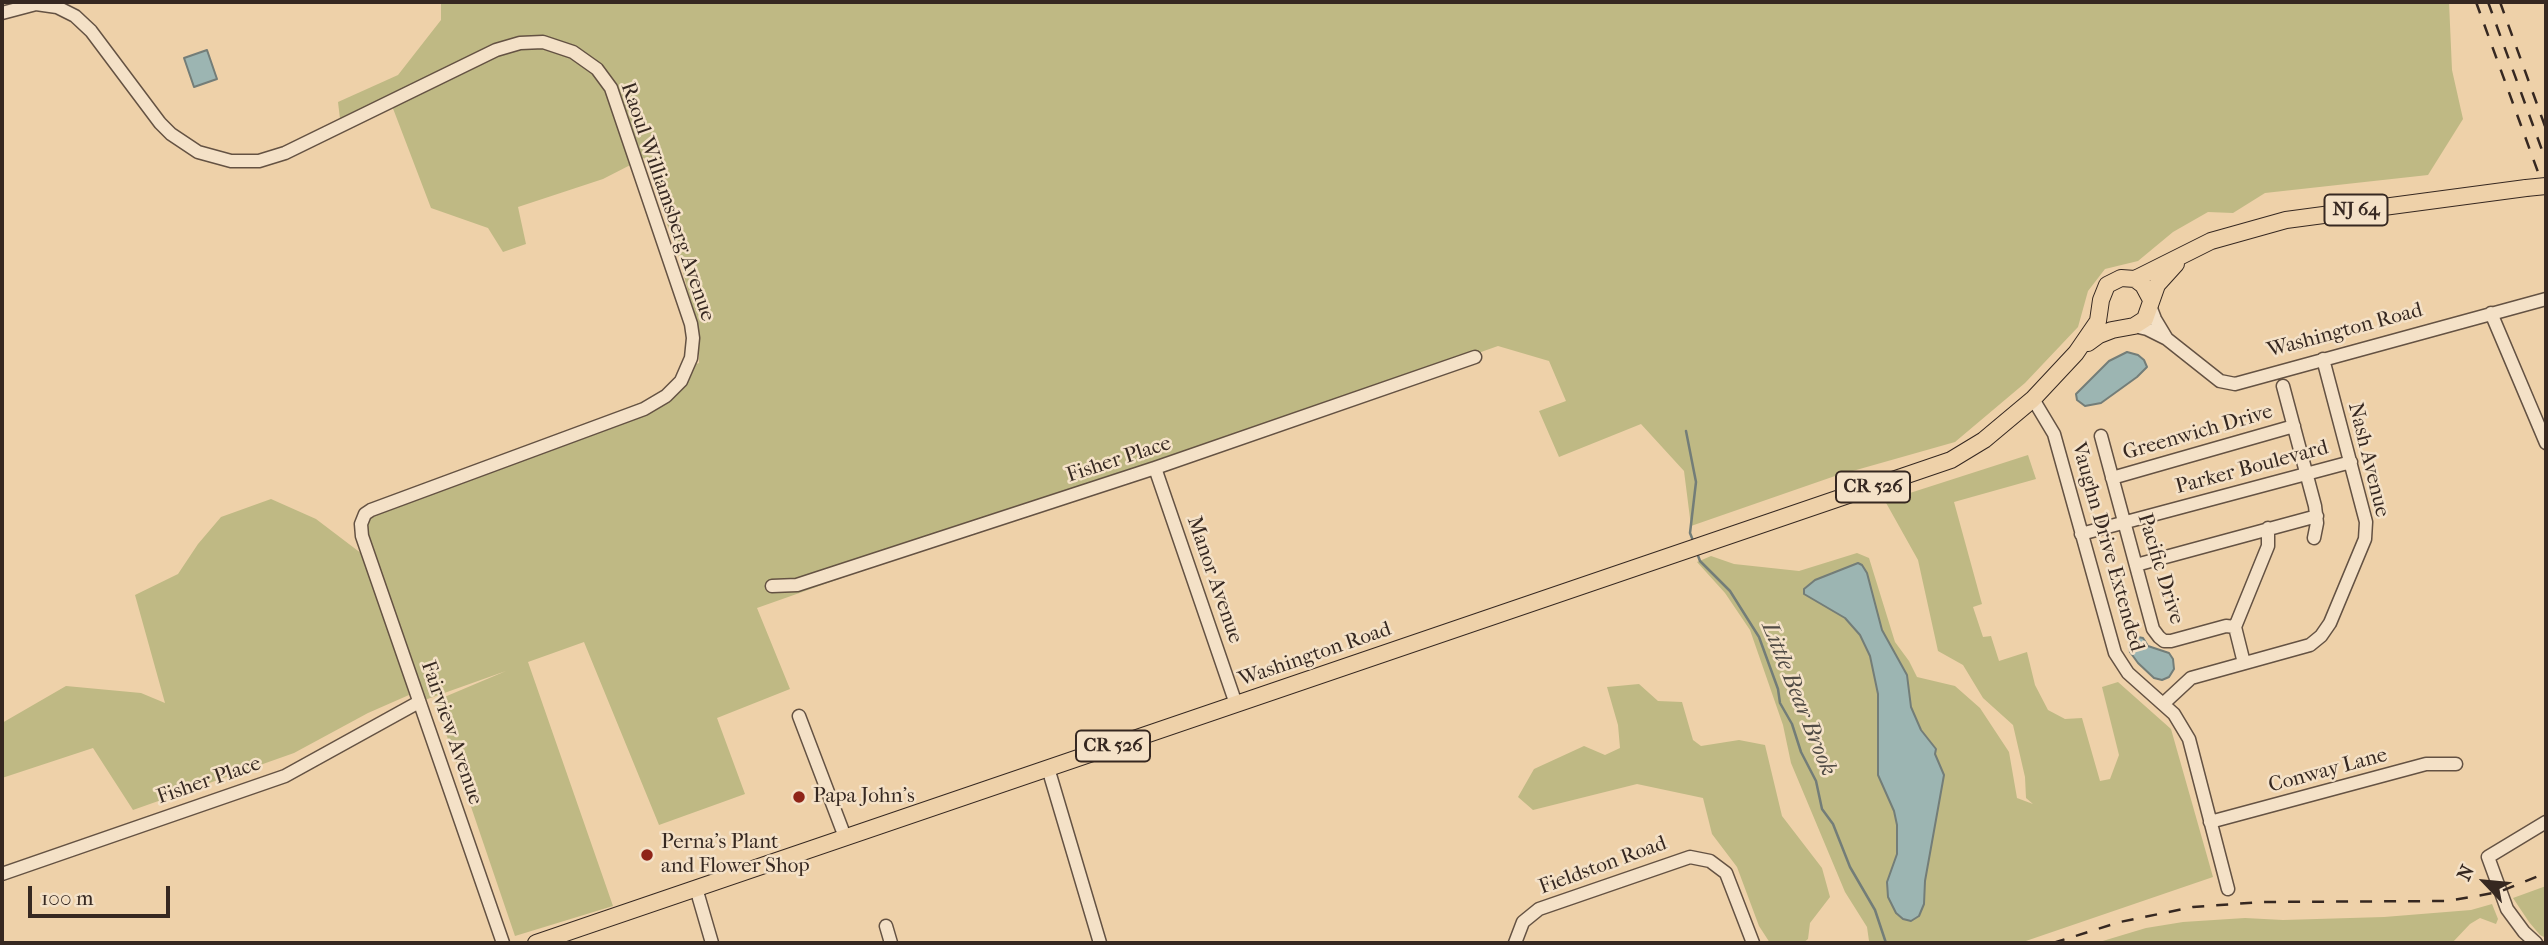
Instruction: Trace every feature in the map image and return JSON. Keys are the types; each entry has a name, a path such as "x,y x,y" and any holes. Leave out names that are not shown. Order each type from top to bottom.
{"main road":[{"name":"NJ 64","path":"2135,279 2211,241 2287,220 2546,186"},
{"name":"NJ 64","path":"2150,302 2163,277 2191,251"},
{"name":"Washington Road","path":"536,943 1951,460 1983,440 2032,399 2076,353 2098,321 2103,292 2107,285 2121,278 2135,279"},
{"path":"2101,308 2110,322 2130,327 2145,319 2150,302 2143,285 2135,279"},
{"name":"Washington Road","path":"2076,353 2099,335 2130,327"}],"street":[{"name":"Raoul Williamsberg Avenue","path":"2,13 21,6 44,5 57,7 75,16 91,31 167,130 198,152 231,161 259,161 285,153 496,50 520,43 542,43 566,49 591,64 607,82 617,104 691,324 692,351 684,374 670,393 644,409 367,512 361,524 362,536"},
{"name":"Washington Road","path":"2130,327 2147,329 2167,339 2220,381 2235,384 2546,299"},
{"name":"Washington Road","path":"2150,302 2155,319 2167,339"},
{"path":"2491,313 2546,443"},
{"name":"Fisher Place","path":"772,586 797,585 1155,468 1475,357"},
{"name":"Nash Avenue","path":"2163,704 2190,678 2310,645 2330,623 2365,539 2366,523 2323,359"},
{"path":"2283,386 2317,516 2314,538"},
{"name":"Vaughn Drive Extended","path":"2032,399 2054,434 2115,653 2128,673 2183,725 2189,739 2228,889"},
{"name":"Greenwich Drive","path":"2112,478 2294,426"},
{"name":"Pacific Drive","path":"2101,436 2153,629 2164,641 2227,626 2235,627"},
{"name":"Parker Boulevard","path":"2081,534 2351,462"},
{"name":"Manor Avenue","path":"1155,468 1236,704"},
{"path":"2136,565 2317,516"},
{"path":"2244,663 2235,627 2268,546 2268,528"},
{"name":"Fairview Avenue","path":"362,536 503,943"},
{"name":"Fisher Place","path":"2,874 285,776 419,702"},
{"path":"799,716 845,837"},
{"name":"Conway Lane","path":"2210,822 2427,764 2456,764"},
{"path":"1048,768 1100,943"},
{"path":"2536,943 2507,909 2488,857 2546,822"},
{"name":"Fieldston Road","path":"1515,943 1523,922 1539,909 1690,857 1710,861 1726,873 1753,943"},
{"path":"696,888 712,943"},
{"path":"886,926 891,943"}],"shaded area":[{"path":"441,2 2449,2 2452,70 2463,119 2428,175 2265,193 2233,213 2208,212 2173,232 2138,261 2105,269 2088,291 2078,327 2025,383 1955,442 1835,476 1691,526 1684,471 1641,424 1559,457 1539,411 1566,401 1549,361 1498,346 757,608 790,689 717,718 745,794 659,825 584,642 528,662 613,906 515,936 435,701 506,671 419,702 395,634 409,695 368,713 294,753 133,810 93,748 2,778 2,723 66,686 141,693 165,703 135,595 178,574 198,544 221,517 271,499 316,519 370,560 363,517 425,489 674,389 688,367 699,363 699,335 681,264 644,158 603,179 518,207 526,244 503,252 488,228 431,208 389,98 340,119 338,102 398,75 441,20"},
{"path":"2028,455 2036,479 1954,502 1982,604 1973,607 1983,637 1991,636 1999,661 2027,652 2035,685 2048,710 2065,719 2082,718 2100,781 2110,779 2119,755 2102,687 2118,682 2171,729 2213,877 2020,943 1866,943 1869,941 1867,927 1845,892 1791,763 1783,725 1750,630 1725,593 1697,562 1711,556 1734,564 1799,571 1857,553 1869,558 1895,642 1917,677 1955,686 1980,708 2009,752 2017,798 2033,804 2026,798 2025,777 2013,725 1983,698 1963,665 1938,651 1918,560 1885,501"},
{"path":"1639,684 1658,701 1682,702 1693,740 1701,746 1739,740 1765,745 1782,816 1822,868 1830,897 1810,923 1808,939 1803,943 1770,943 1759,926 1737,867 1712,834 1703,798 1637,784 1533,810 1518,797 1534,769 1584,746 1605,755 1620,748 1618,725 1607,687"},
{"path":"2546,886 2546,938 2529,922 2513,898"},
{"path":"2492,904 2498,919 2496,924 2480,918 2470,924 2452,943 2096,943 2146,928 2183,922 2245,918 2283,920 2384,917 2471,910"}],"water":[{"path":"207,50 217,79 194,87 184,58"},
{"path":"2127,352 2138,355 2147,367 2101,403 2085,406 2077,400 2076,394 2109,361"},
{"path":"1858,563 1867,573 1882,630 1907,675 1911,707 1921,730 1936,749 1935,754 1944,775 1925,881 1924,904 1919,916 1911,921 1896,913 1888,897 1887,882 1897,854 1897,825 1894,811 1878,775 1878,694 1870,656 1860,635 1845,618 1804,594 1804,589 1815,580"},
{"path":"2143,638 2148,646 2169,653 2174,669 2169,677 2162,680 2154,678 2138,663 2130,652 2129,645 2132,639"}],"waterway":[{"name":"Little Bear Brook","path":"1686,431 1696,482 1690,533 1694,543"},
{"name":"Little Bear Brook","path":"1697,553 1700,561 1730,591 1759,637 1778,689 1780,703 1816,781 1822,809 1833,824 1850,867 1875,910 1886,943"}],"railway":[{"path":"2476,2 2546,194"},
{"path":"2488,2 2546,161"},
{"path":"2500,2 2546,129"},
{"path":"2053,943 2120,922 2193,907 2261,902 2448,901 2499,892 2546,873"}],"place":[{"name":"Papa John's","path":"799,797"},
{"name":"Perna's Plant and Flower Shop","path":"647,855"}]}
